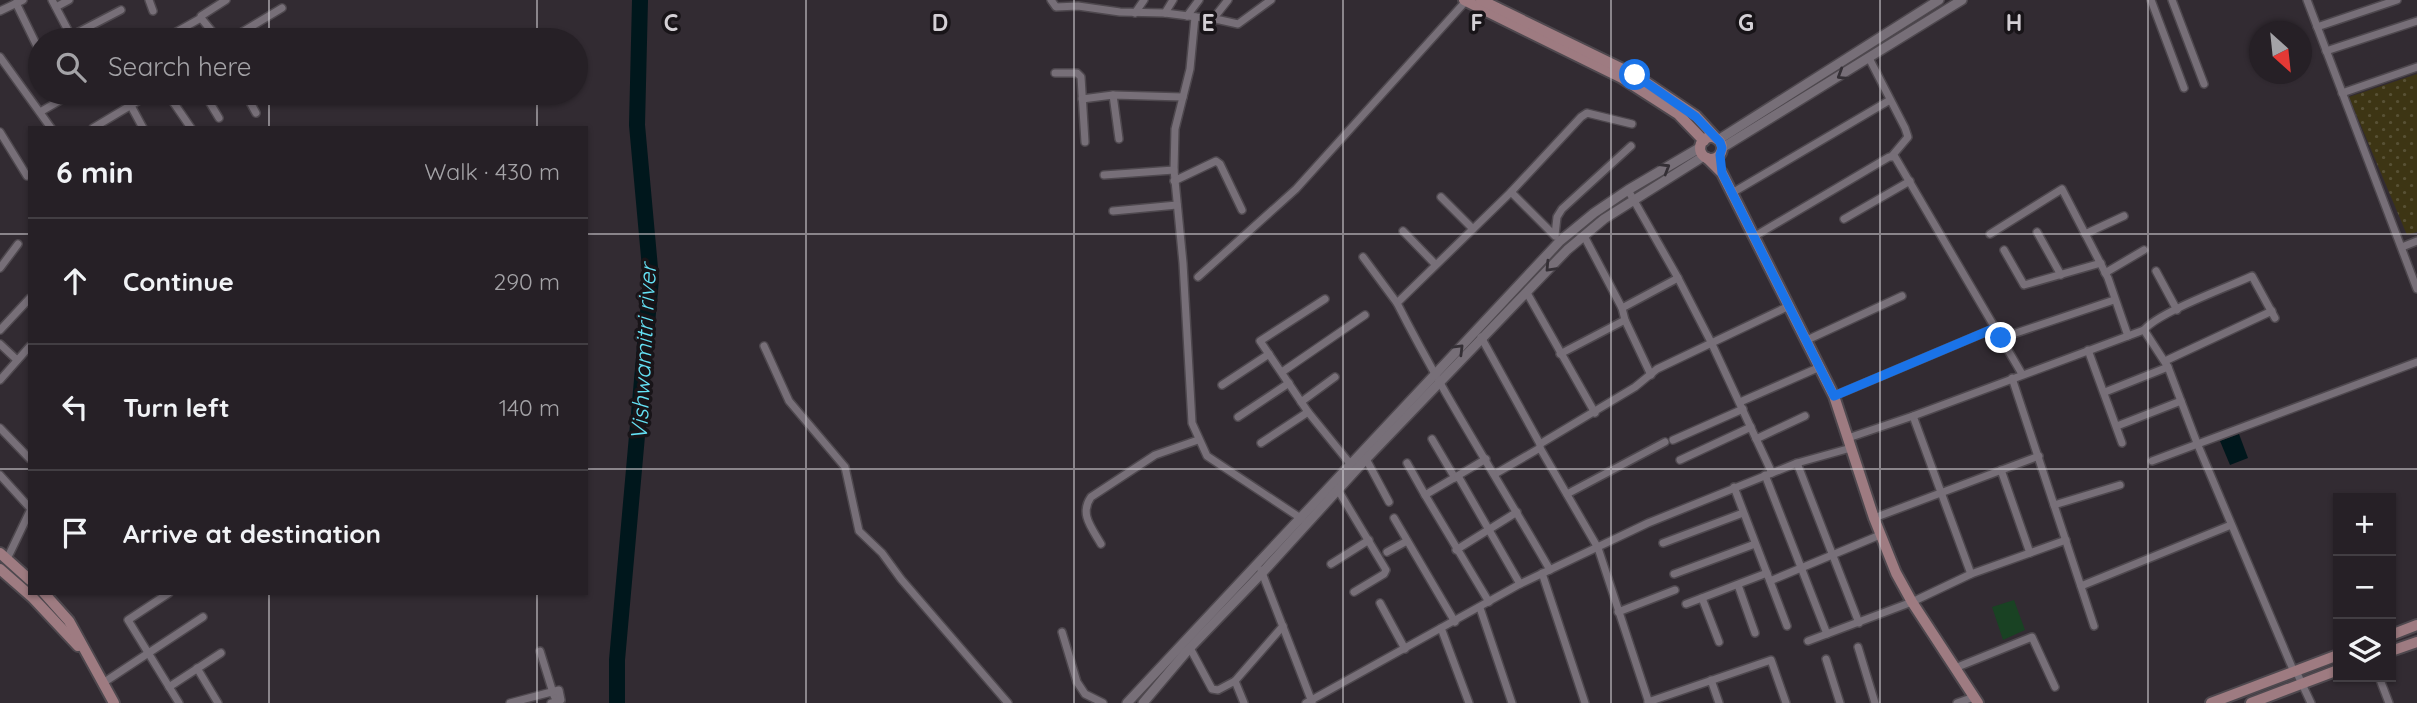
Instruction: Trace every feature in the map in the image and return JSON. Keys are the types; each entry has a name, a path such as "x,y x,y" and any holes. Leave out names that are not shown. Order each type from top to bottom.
{"main road":[{"path":"1481,0 1578,52 1675,111 1722,173 1834,396 1874,518 1896,573 1976,700"},
{"path":"1465,1 1635,75 1673,99 1696,117 1719,146 1722,173"},
{"path":"1704,150 1710,138 1719,146"},
{"path":"1704,150 1713,159 1719,146"},
{"path":"2,561 28,579"},
{"path":"2,561 28,592"},
{"path":"30,595 87,656"},
{"path":"46,595 69,621 114,703"},
{"path":"2396,633 2417,625"},
{"path":"2396,649 2417,642"},
{"path":"2211,703 2227,700 2333,657"},
{"path":"2251,703 2333,672"}],"street":[{"path":"67,28 54,3 69,0"},
{"path":"149,0 153,11"},
{"path":"186,28 226,0"},
{"path":"1051,0 1056,7 1080,3 1135,13 1165,13 1238,24 1271,0"},
{"path":"1106,8 1112,0"},
{"path":"1135,13 1144,0"},
{"path":"1165,13 1173,0"},
{"path":"1199,0 1191,17 1190,69 1175,129 1174,170 1183,263 1192,423 1207,456 1304,521"},
{"path":"1213,19 1228,0"},
{"path":"1719,146 1939,0"},
{"path":"1719,146 1962,0"},
{"path":"2151,0 2184,88"},
{"path":"2172,0 2204,84"},
{"path":"2306,0 2417,289"},
{"path":"2317,27 2397,0"},
{"path":"1198,277 1302,183 1465,1"},
{"path":"0,11 20,2 30,28"},
{"path":"249,28 282,8"},
{"path":"86,28 121,10"},
{"path":"201,18 209,28"},
{"path":"1910,19 1916,29"},
{"path":"2326,51 2417,21"},
{"path":"1755,236 1892,156 1908,137 1869,58"},
{"path":"1,60 28,96"},
{"path":"2342,93 2417,67"},
{"path":"1055,73 1080,74 1085,142"},
{"path":"1082,99 1112,95 1183,97"},
{"path":"1112,95 1119,139"},
{"path":"1732,193 1891,100"},
{"path":"35,105 50,126"},
{"path":"40,112 52,105"},
{"path":"96,126 130,105 142,126"},
{"path":"175,105 190,126"},
{"path":"211,105 219,118"},
{"path":"251,105 256,113"},
{"path":"1397,303 1511,192 1587,113 1632,124"},
{"path":"0,132 27,176"},
{"path":"1558,238 1557,216 1562,209 1631,146"},
{"path":"1304,521 1338,490 1353,467 1366,459 1558,238 1628,190 1704,150"},
{"path":"1143,703 1304,521 1437,378 1483,340 1569,248 1604,219 1704,150"},
{"path":"1892,156 1898,160 2022,374"},
{"path":"1174,181 1216,161 1242,209"},
{"path":"1104,175 1174,170"},
{"path":"1844,219 1910,181"},
{"path":"1628,190 1678,278 1742,405 1769,474 1801,570 1828,634"},
{"path":"1990,234 2062,190 2101,263 2128,336"},
{"path":"1511,192 1569,248"},
{"path":"1441,197 1474,229"},
{"path":"1113,211 1177,205"},
{"path":"2085,234 2124,216"},
{"path":"1404,231 1435,264"},
{"path":"2037,232 2061,275"},
{"path":"1584,236 1622,308 1651,375"},
{"path":"2402,247 2417,241"},
{"path":"0,268 18,244"},
{"path":"2004,250 2024,285 2101,263"},
{"path":"2105,272 2144,250"},
{"path":"1363,257 1397,303 1437,378 1517,512 1546,572 1585,703"},
{"path":"2156,271 2177,310"},
{"path":"1261,569 1310,702 1520,584 1648,523 1913,416 2144,330 2177,310 2252,276 2274,314 2105,392"},
{"path":"1622,308 1678,278"},
{"path":"1527,293 1595,413"},
{"path":"1807,341 1902,296"},
{"path":"1325,299 1259,341 1308,412 1353,467"},
{"path":"0,330 28,300"},
{"path":"2001,338 2114,300"},
{"path":"1495,474 1595,413 1657,369 1790,306"},
{"path":"1282,372 1365,315"},
{"path":"1560,354 1625,320"},
{"path":"1834,396 1995,328"},
{"path":"1477,330 1598,548 1649,702 1771,660 1786,703"},
{"path":"2144,330 2167,364 2231,526 2311,703"},
{"path":"0,344 17,360"},
{"path":"764,346 789,401 845,467 859,531 882,554 1008,703"},
{"path":"0,380 28,348"},
{"path":"2088,350 2122,443"},
{"path":"1222,385 1269,354"},
{"path":"2151,461 2417,362"},
{"path":"1567,494 1819,367"},
{"path":"1301,402 1335,377"},
{"path":"2012,378 2094,626"},
{"path":"1238,417 1289,383"},
{"path":"2117,426 2180,401"},
{"path":"1261,443 1308,412"},
{"path":"1756,439 1805,416"},
{"path":"1913,416 1971,574"},
{"path":"1680,460 1751,427"},
{"path":"0,428 28,457"},
{"path":"1432,439 1520,584"},
{"path":"1101,544 1085,514 1091,497 1156,455 1198,440"},
{"path":"1874,518 2039,456"},
{"path":"1366,459 1389,502"},
{"path":"1426,495 1486,459"},
{"path":"1407,463 1489,602"},
{"path":"1797,463 1831,557 1859,623"},
{"path":"2001,470 2030,553"},
{"path":"0,475 28,508"},
{"path":"2054,505 2120,485"},
{"path":"1734,487 1787,626"},
{"path":"1338,490 1386,570 1354,592"},
{"path":"1456,550 1517,512"},
{"path":"1663,543 1743,513"},
{"path":"2,561 28,514"},
{"path":"1394,518 1455,622"},
{"path":"2081,586 2231,526"},
{"path":"1686,604 1738,585 1801,570 1880,535"},
{"path":"1331,564 1369,540"},
{"path":"1808,642 1912,602 1971,574 2066,540"},
{"path":"1387,552 1407,541"},
{"path":"1674,574 1755,544"},
{"path":"1127,703 1261,569"},
{"path":"1738,585 1755,633"},
{"path":"1618,612 1675,590"},
{"path":"166,595 128,620 179,703"},
{"path":"1702,598 1719,642"},
{"path":"1380,603 1405,649"},
{"path":"1480,608 1512,703"},
{"path":"103,683 203,617"},
{"path":"1190,648 1214,691 1235,681 1283,626"},
{"path":"1441,628 1469,703"},
{"path":"1062,632 1077,682 1085,694 1103,703"},
{"path":"1955,668 2032,636 2055,687"},
{"path":"1858,647 1875,703"},
{"path":"540,651 553,691"},
{"path":"169,687 221,653"},
{"path":"1826,659 1840,703"},
{"path":"197,668 218,703"},
{"path":"1712,680 1719,703"},
{"path":"1235,681 1244,703"},
{"path":"2381,682 2389,703"},
{"path":"510,703 560,691 561,700 554,703"},
{"path":"1957,703 1976,700"}],"green space":[{"path":"2014,600 2025,630 2003,640 1992,607"}],"sand":[{"path":"2417,74 2417,232 2407,235 2349,97"}],"water":[{"path":"2239,434 2248,458 2230,465 2220,441"}],"waterway":[{"name":"Vishwamitri river","path":"617,703 617,660 651,279 637,125 640,0"}],"route":[{"path":"1635,75 1696,117 1722,145 1722,173 1834,396 1995,328 2001,338"}]}
